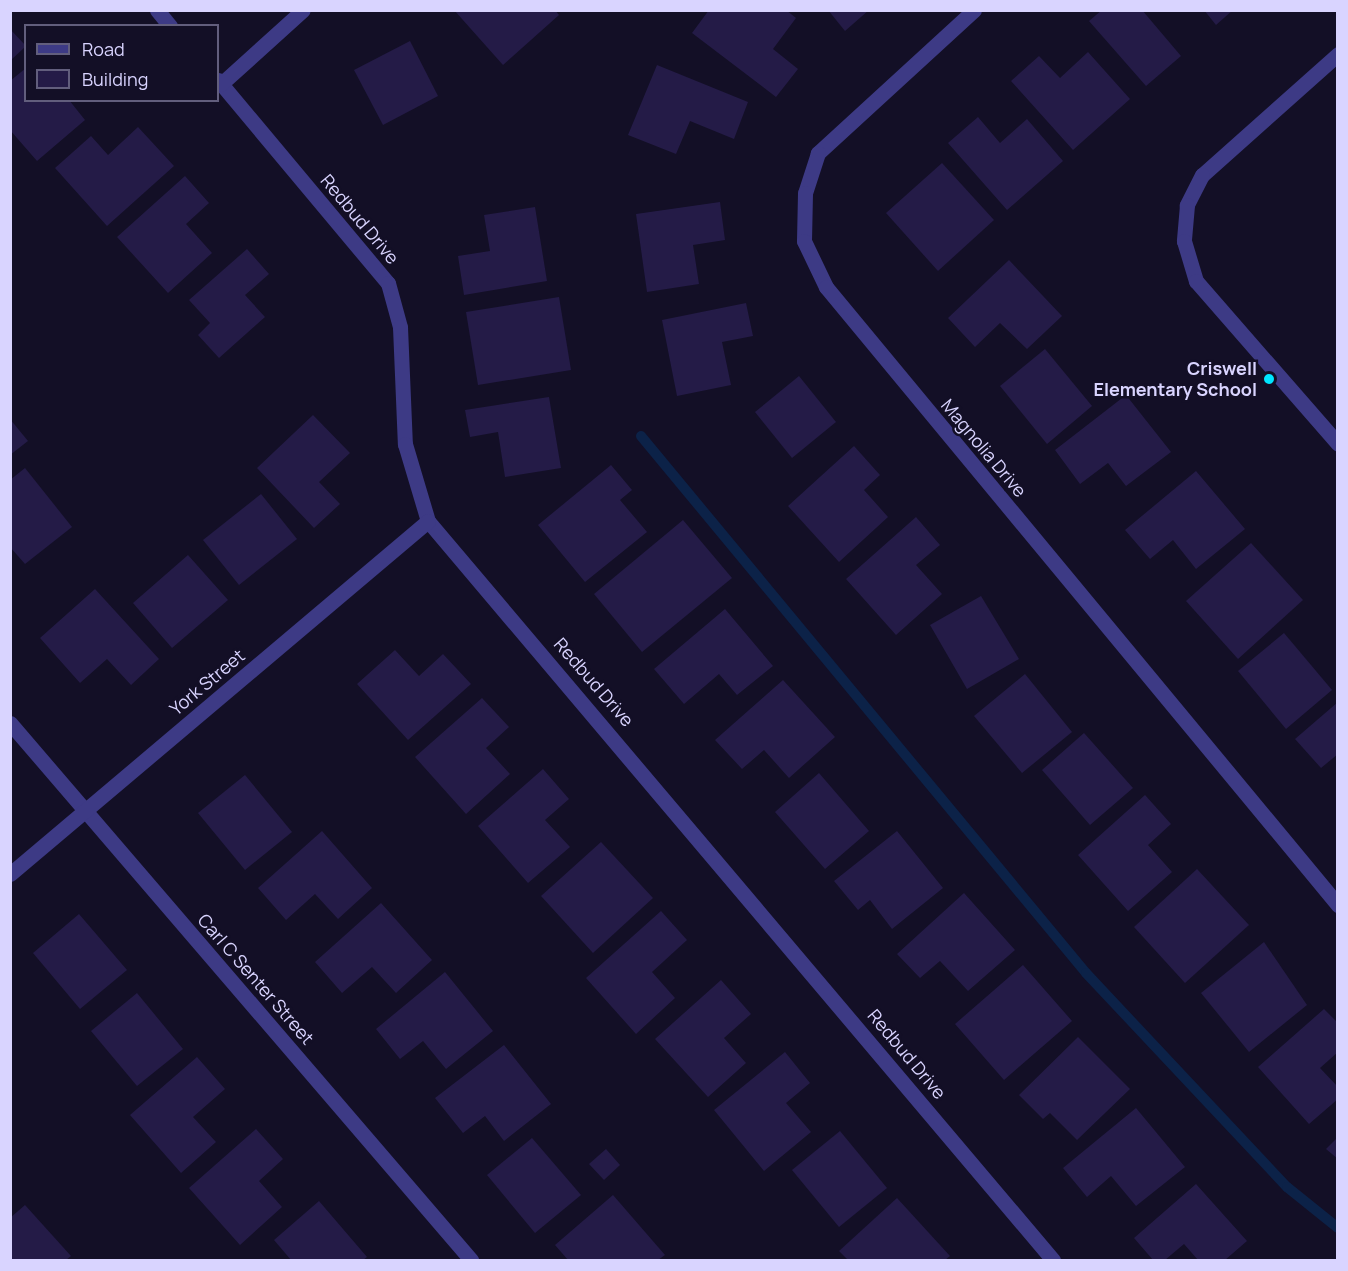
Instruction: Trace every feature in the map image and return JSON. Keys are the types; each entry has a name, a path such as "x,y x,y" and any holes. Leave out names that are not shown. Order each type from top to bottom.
{"street":[{"path":"157,10 168,24"},
{"path":"219,82 303,10"},
{"name":"Magnolia Drive","path":"974,10 818,153 805,193 804,241 825,287 1338,905"},
{"path":"1338,54 1202,175 1187,206 1184,241 1196,281 1338,444"},
{"name":"Redbud Drive","path":"219,82 388,283 400,327 405,444 428,520 1053,1260"},
{"name":"York Street","path":"10,874 428,520"},
{"name":"Carl C Senter Street","path":"10,723 471,1260"}],"building":[{"path":"454,10 555,10 559,15 503,65"},
{"path":"709,10 786,10 796,18 773,49 798,69 776,97 692,33"},
{"path":"828,10 869,10 845,31"},
{"path":"1102,10 1142,10 1181,56 1146,86 1089,21"},
{"path":"1204,10 1233,10 1216,25"},
{"path":"10,29 24,44 24,48 10,61"},
{"path":"410,41 438,96 383,125 354,70"},
{"path":"1088,52 1130,99 1073,150 1011,81 1039,56 1060,78"},
{"path":"657,65 748,102 734,139 690,121 676,154 628,135"},
{"path":"24,70 24,102 71,102 85,120 37,161 10,130 10,81"},
{"path":"978,117 1000,143 1027,119 1063,161 1007,210 948,143"},
{"path":"138,127 174,166 107,226 55,168 91,136 108,155"},
{"path":"942,163 994,220 938,271 886,213"},
{"path":"185,176 209,203 186,224 212,253 168,293 117,237"},
{"path":"720,202 725,240 693,245 699,284 647,292 636,214"},
{"path":"535,207 547,281 464,295 458,256 490,251 484,215"},
{"path":"247,249 269,274 245,295 265,317 219,358 198,335 210,323 189,300"},
{"path":"1009,260 1062,316 1027,349 1000,323 975,347 948,318"},
{"path":"559,297 571,370 478,385 466,312"},
{"path":"746,303 753,336 722,342 731,385 677,396 662,320"},
{"path":"1045,349 1092,406 1047,444 1000,386"},
{"path":"799,376 836,422 792,458 755,412"},
{"path":"1126,395 1171,452 1126,486 1108,463 1080,484 1055,450"},
{"path":"549,397 561,468 505,477 498,432 470,437 465,410"},
{"path":"313,415 350,453 319,482 340,504 314,528 257,468"},
{"path":"10,419 28,441 10,455"},
{"path":"854,446 880,475 864,490 888,517 839,562 788,506"},
{"path":"611,465 632,490 620,500 647,532 585,582 538,525"},
{"path":"25,468 72,527 25,564 10,547 10,480"},
{"path":"1196,471 1245,529 1196,569 1173,540 1150,559 1125,530"},
{"path":"261,494 297,539 239,585 203,540"},
{"path":"916,517 940,545 916,565 942,594 896,635 846,579"},
{"path":"683,520 732,578 642,652 594,594"},
{"path":"1251,543 1303,600 1238,659 1186,601"},
{"path":"188,555 228,600 172,648 133,603"},
{"path":"95,589 159,659 131,685 107,659 80,683 40,638"},
{"path":"981,596 1019,659 967,689 930,625"},
{"path":"725,609 773,666 737,695 719,674 684,704 654,669"},
{"path":"1284,633 1332,690 1286,729 1238,671"},
{"path":"395,650 419,676 443,654 471,684 408,740 357,684"},
{"path":"1025,674 1072,732 1022,773 974,716"},
{"path":"783,680 835,737 789,778 764,750 742,769 715,740"},
{"path":"482,698 509,727 486,748 510,774 466,814 415,757"},
{"path":"1338,702 1338,754 1321,768 1295,739"},
{"path":"1084,733 1133,788 1090,825 1042,770"},
{"path":"543,769 569,799 545,820 570,847 528,883 478,826"},
{"path":"819,773 869,831 825,869 775,812"},
{"path":"245,775 292,832 245,870 198,813"},
{"path":"1145,795 1171,824 1148,845 1172,872 1128,911 1078,855"},
{"path":"322,831 372,888 338,919 315,894 286,920 258,888"},
{"path":"897,831 943,888 892,929 870,900 858,910 834,881"},
{"path":"601,842 653,898 593,953 541,896"},
{"path":"1197,869 1249,925 1185,983 1134,927"},
{"path":"964,893 1015,950 968,991 940,961 920,978 897,954"},
{"path":"381,903 432,960 396,993 372,967 342,993 315,962"},
{"path":"661,911 687,940 652,972 675,998 636,1034 586,978"},
{"path":"79,914 127,970 80,1009 33,953"},
{"path":"1264,942 1307,1005 1249,1052 1201,993"},
{"path":"1023,965 1072,1021 1004,1080 955,1024"},
{"path":"445,972 493,1031 446,1069 423,1041 400,1059 376,1029"},
{"path":"721,980 751,1014 724,1038 746,1063 708,1097 655,1039"},
{"path":"137,993 183,1049 137,1086 91,1031"},
{"path":"1324,1009 1338,1023 1338,1052 1320,1068 1338,1087 1338,1099 1309,1124 1258,1067"},
{"path":"1078,1037 1130,1089 1077,1140 1050,1113 1043,1119 1019,1095"},
{"path":"504,1045 551,1104 504,1141 485,1116 463,1133 435,1098"},
{"path":"785,1052 810,1083 786,1103 811,1132 764,1171 714,1110"},
{"path":"197,1057 225,1089 193,1117 216,1142 181,1173 130,1115"},
{"path":"1136,1108 1185,1167 1136,1206 1111,1176 1087,1197 1063,1168"},
{"path":"256,1129 283,1159 259,1181 282,1207 240,1245 189,1188"},
{"path":"840,1131 887,1188 839,1227 792,1170"},
{"path":"1338,1137 1338,1159 1326,1149"},
{"path":"532,1138 581,1195 535,1233 487,1175"},
{"path":"606,1149 620,1165 604,1180 589,1164"},
{"path":"1196,1184 1247,1241 1225,1260 1198,1260 1184,1244 1165,1260 1153,1260 1134,1238"},
{"path":"613,1195 665,1255 658,1260 568,1260 555,1245"},
{"path":"897,1198 950,1256 945,1260 848,1260 839,1251"},
{"path":"319,1201 367,1257 363,1260 291,1260 274,1240"},
{"path":"25,1205 71,1256 66,1260 10,1260 10,1218"}],"waterway":[{"path":"641,436 1086,973 1287,1187 1338,1228"}],"place":[{"name":"Criswell Elementary School","path":"1269,379"}]}
